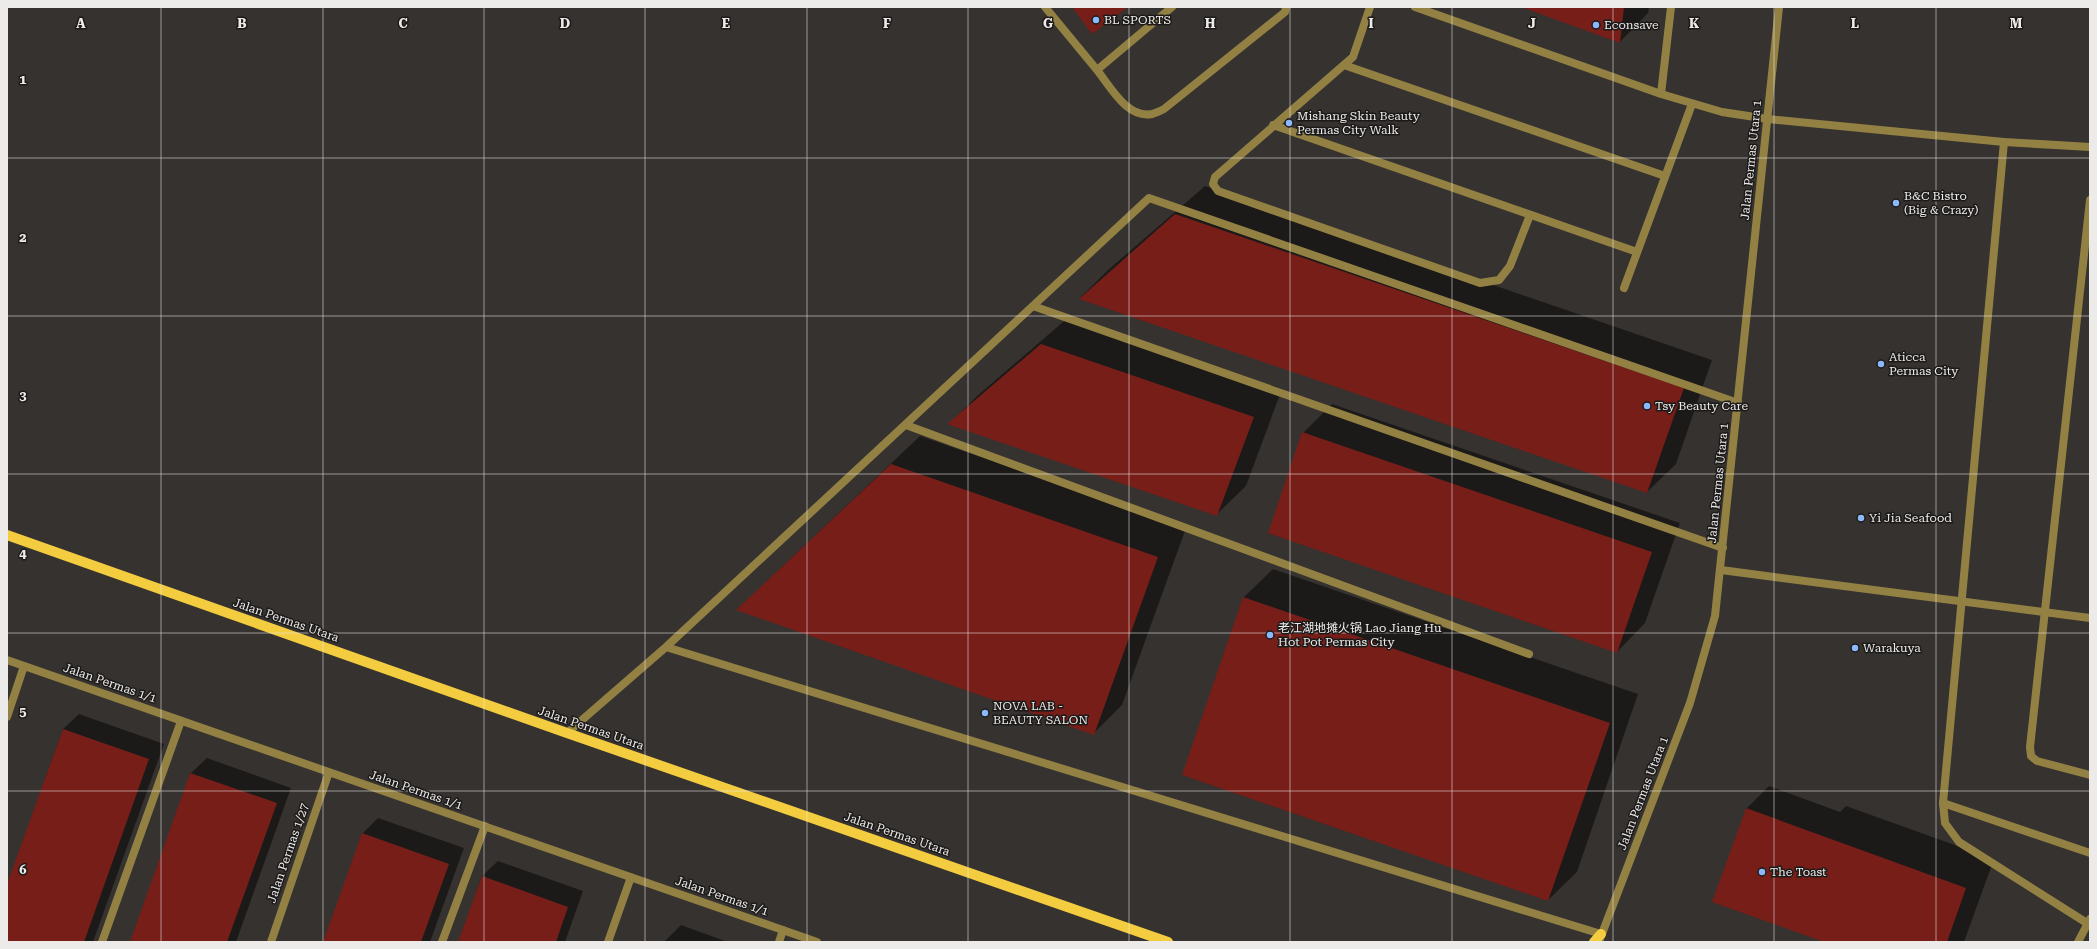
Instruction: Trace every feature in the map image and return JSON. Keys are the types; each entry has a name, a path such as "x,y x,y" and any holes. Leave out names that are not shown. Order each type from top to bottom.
{"main road":[{"name":"Jalan Permas Utara","path":"7,535 567,733 1168,942"},
{"path":"1594,942 1601,939"}],"street":[{"path":"1045,7 1127,107 1139,113 1152,114 1164,109 1285,12 1286,7"},
{"path":"1097,70 1172,7"},
{"path":"1370,7 1353,57 1272,125 1215,177 1213,184 1218,191 1480,283 1499,280 1510,266 1530,215"},
{"path":"1415,7 1661,94 1722,112 1768,119 2004,142 2090,146"},
{"path":"1661,94 1671,7"},
{"name":"Jalan Permas Utara 1","path":"1601,939 1690,703 1715,616 1779,7"},
{"path":"1344,65 1665,176"},
{"path":"1624,288 1636,252 1692,104"},
{"path":"1272,125 1636,252"},
{"path":"2004,142 1943,803 1945,823 1959,842 2089,922 2078,942"},
{"path":"567,733 666,647 1149,198 1738,403"},
{"path":"2090,200 2030,747 2031,756 2037,761 2090,775"},
{"path":"1033,306 1723,548"},
{"path":"906,425 1529,654"},
{"path":"1721,570 2090,618"},
{"path":"666,647 1601,939"},
{"name":"Jalan Permas 1/1","path":"7,660 817,942"},
{"path":"7,717 24,666"},
{"path":"102,942 181,721"},
{"name":"Jalan Permas 1/27","path":"271,942 329,772"},
{"path":"1943,803 2090,853"},
{"path":"442,942 485,826"},
{"path":"608,942 631,877"},
{"path":"779,942 783,930"}],"building":[{"name":"BL SPORTS","path":"1072,7 1128,7 1092,34"},
{"name":"Econsave","path":"1521,7 1624,7 1620,43"},
{"path":"1175,214 1684,388 1647,493 1079,299"},
{"path":"1041,344 1254,417 1217,516 947,424"},
{"path":"1302,432 1652,552 1617,653 1268,533"},
{"path":"891,464 1158,557 1094,735 736,610"},
{"path":"1243,597 1610,723 1548,901 1182,775"},
{"path":"63,729 149,759 84,942 7,942 7,884"},
{"path":"190,773 277,803 227,942 130,942"},
{"path":"1746,808 1966,888 1947,942 1824,942 1712,902"},
{"path":"362,833 449,864 421,942 323,942"},
{"path":"482,876 568,907 556,942 458,942"}],"place":[{"name":"BL SPORTS","path":"1096,20"},
{"name":"Econsave","path":"1596,25"},
{"name":"Mishang Skin Beauty Permas City Walk","path":"1289,123"},
{"name":"B&C Bistro (Big & Crazy)","path":"1896,203"},
{"name":"Aticca Permas City","path":"1881,364"},
{"name":"Tsy Beauty Care","path":"1647,406"},
{"name":"Yi Jia Seafood","path":"1861,518"},
{"name":"老江湖地摊火锅 Lao Jiang Hu Hot Pot Permas City","path":"1270,635"},
{"name":"Warakuya","path":"1855,648"},
{"name":"NOVA LAB - BEAUTY SALON","path":"985,713"},
{"name":"The Toast","path":"1762,872"}]}
